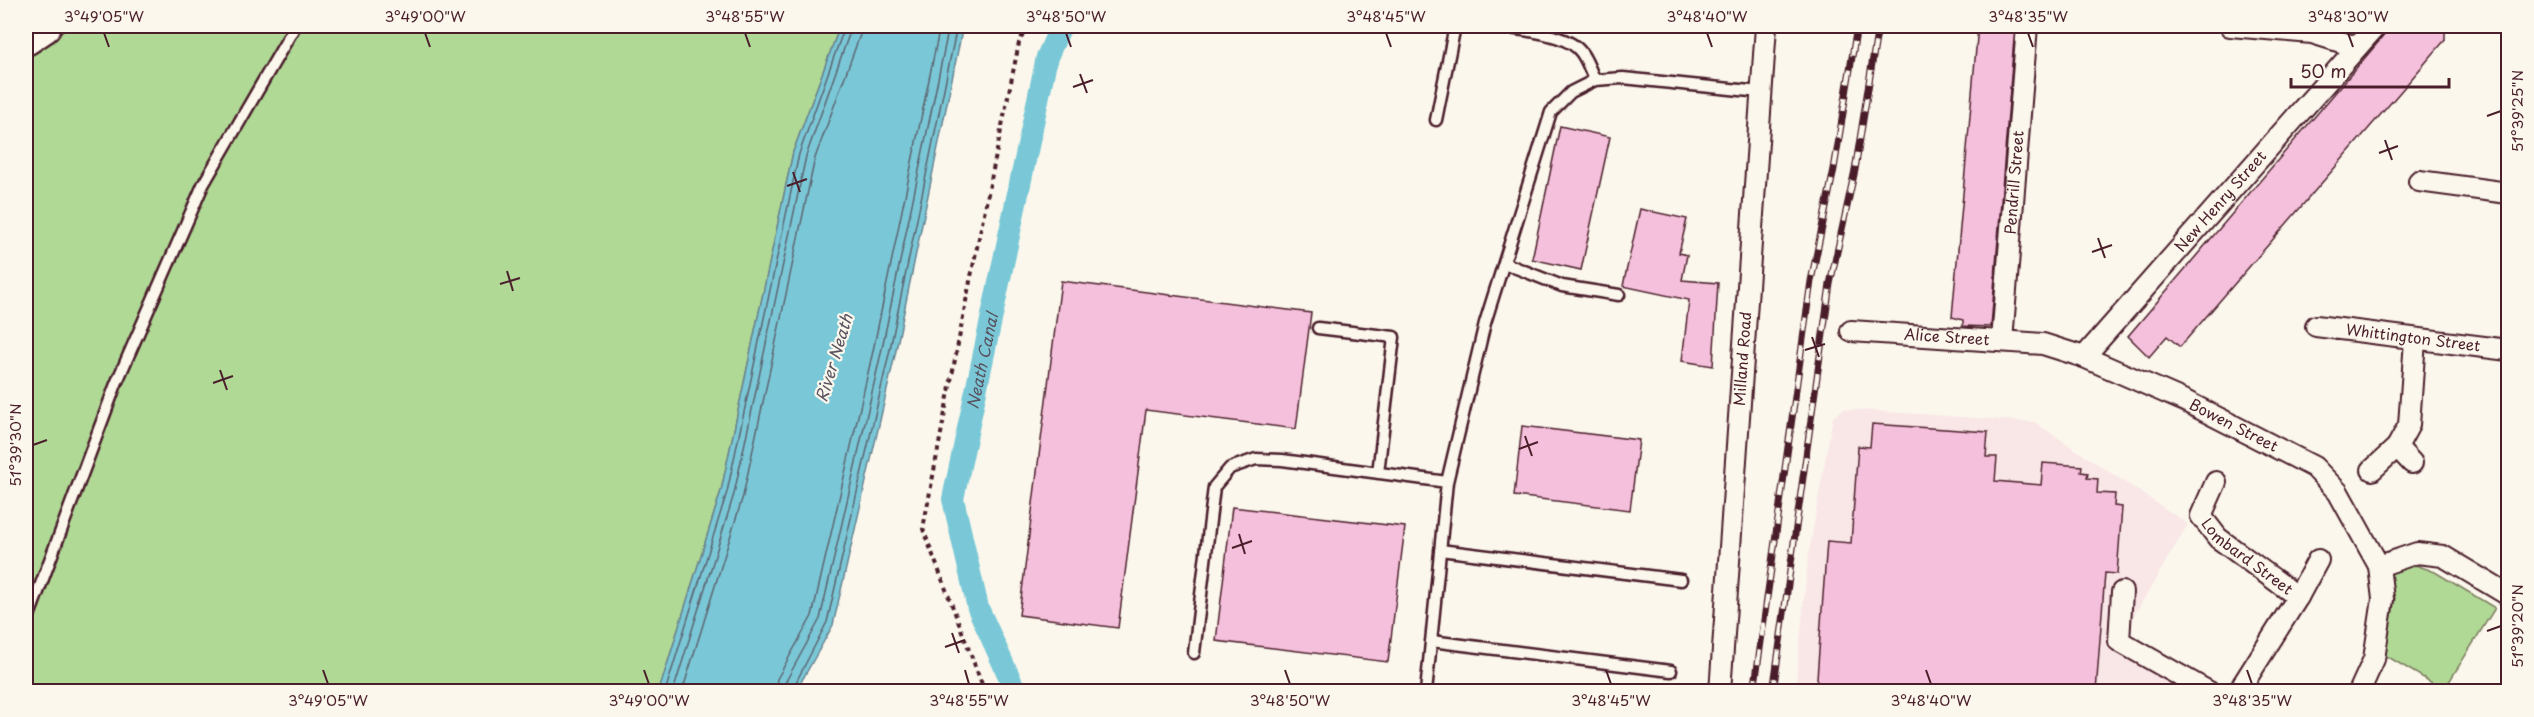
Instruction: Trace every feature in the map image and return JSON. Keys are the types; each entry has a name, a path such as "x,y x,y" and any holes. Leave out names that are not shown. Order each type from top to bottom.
{"highway":[{"path":"26,38 44,26"}],"street":[{"name":"Milland Road","path":"1720,692 1766,26"},
{"name":"Pendrill Street","path":"2002,341 2027,26"},
{"path":"2230,26 2312,33 2357,47"},
{"name":"New Henry Street","path":"2084,357 2376,26"},
{"path":"2419,181 2508,193"},
{"name":"Whittington Street","path":"2316,326 2508,350"},
{"name":"Alice Street","path":"1851,331 2043,344"},
{"path":"2372,470 2397,447 2409,425 2415,340"},
{"name":"Bowen Street","path":"2043,344 2084,357 2185,401 2314,467 2338,492 2379,566 2383,599 2374,659 2359,692"},
{"path":"2397,447 2412,463"},
{"name":"Lombard Street","path":"2216,482 2201,516 2218,538 2298,597"},
{"path":"2379,566 2417,553 2442,556 2508,595"},
{"name":"Lombard Street","path":"2238,692 2298,597 2318,560"},
{"path":"2122,592 2119,641 2178,684 2209,692"}],"lane":[{"path":"26,624 116,384 203,185 295,26"},
{"path":"1436,120 1455,26"},
{"path":"1491,26 1546,35 1568,42 1580,50 1595,80"},
{"path":"1426,692 1447,482 1473,367 1551,112 1571,92 1595,80 1623,78 1760,92"},
{"path":"1504,263 1562,286 1619,295"},
{"path":"1317,328 1394,337 1378,473"},
{"path":"1194,653 1214,488 1230,468 1256,459 1447,482"},
{"path":"1440,550 1681,580"},
{"path":"1431,641 1671,671"}],"path":[{"path":"985,692 923,529 967,296 1019,43 1027,26"}],"shaded area":[{"path":"1843,409 2034,422 2188,524 2119,641 2183,677 2174,691 1795,692 1808,559 1833,417"}],"green space":[{"path":"70,26 840,26 793,152 721,491 659,691 26,692 26,56"},
{"path":"2413,564 2435,572 2495,608 2444,690 2385,655 2395,598 2387,574"}],"water":[{"name":"River Neath","path":"840,26 963,26 895,355 833,625 796,691 659,691 721,491 793,152"}],"building":[{"path":"1978,26 2015,26 1991,327 1963,326 1963,320 1952,317"},
{"path":"2392,26 2445,26 2445,40 2180,347 2167,336 2149,357 2128,336"},
{"path":"1560,126 1610,137 1581,270 1532,259"},
{"path":"1640,209 1687,219 1679,253 1687,255 1682,280 1718,283 1713,366 1682,361 1689,300 1623,286"},
{"path":"1061,281 1311,313 1296,429 1146,410 1118,628 1019,615"},
{"path":"1872,424 1988,432 1986,457 1997,457 1995,481 2041,485 2043,463 2082,466 2081,472 2088,473 2087,478 2098,479 2097,493 2115,494 2114,506 2122,507 2117,574 2105,573 2096,692 1816,692 1827,541 1851,543 1858,446 1870,447"},
{"path":"1522,426 1639,440 1630,510 1514,496"},
{"path":"1232,507 1405,527 1388,662 1216,641"}],"waterway":[{"name":"Neath Canal","path":"1016,692 978,608 953,499 1047,57 1061,26"}],"railway":[{"path":"1754,692 1811,281 1834,169 1857,26"},
{"path":"1773,692 1830,284 1855,170 1878,26"}]}
